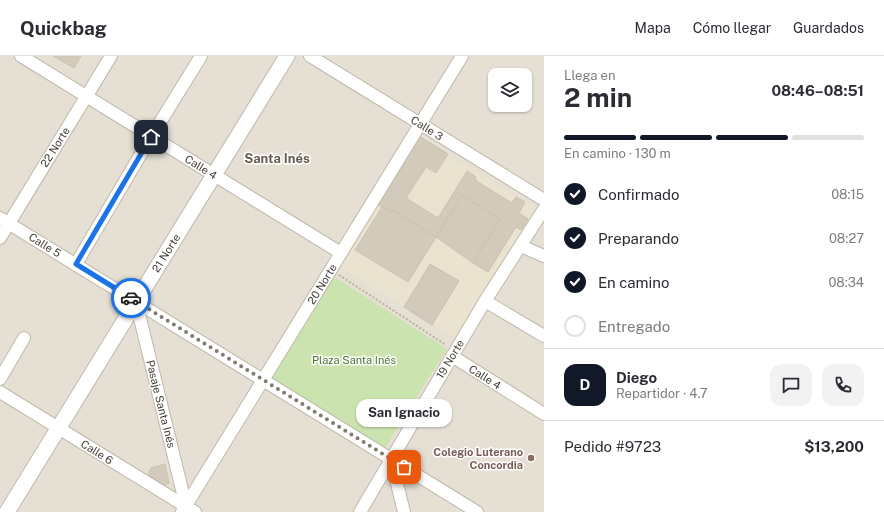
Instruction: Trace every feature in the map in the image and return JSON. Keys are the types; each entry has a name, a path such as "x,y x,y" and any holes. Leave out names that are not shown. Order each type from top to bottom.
{"street":[{"name":"Calle 4","path":"21,56 341,254"},
{"name":"22 Norte","path":"0,238 4,220 111,56"},
{"path":"76,264 201,56"},
{"name":"21 Norte","path":"7,512 287,56"},
{"name":"Calle 3","path":"310,56 544,200"},
{"name":"20 Norte","path":"187,510 263,380 420,124 456,58"},
{"name":"19 Norte","path":"360,512 485,301 544,209"},
{"name":"Calle 5","path":"4,220 477,512"},
{"path":"521,246 544,256"},
{"path":"485,301 544,336"},
{"name":"Pasaje Santa Inés","path":"136,302 187,510"},
{"path":"0,379 24,338"},
{"name":"Calle 4","path":"452,356 544,414"},
{"name":"Calle 6","path":"0,392 187,510"},
{"path":"391,459 404,512"}],"path":[{"path":"331,269 448,346 452,356"}],"shaded area":[{"path":"0,56 544,56 544,512 0,512"},
{"path":"419,136 535,208 454,338 339,266"}],"green space":[{"name":"Plaza Santa Inés","path":"333,276 447,349 385,448 271,378"}],"building":[{"path":"53,56 81,56 74,68"},
{"path":"419,136 448,154 436,173 426,167 406,198 438,218 467,171 476,177 475,180 512,203 516,197 525,202 519,213 528,219 521,230 516,227 488,272 473,263 500,219 462,195 436,237 392,210 391,213 377,204"},
{"path":"462,195 500,219 473,263 436,237"},
{"path":"382,207 391,213 392,210 436,237 408,282 355,250"},
{"path":"430,264 459,281 432,325 404,307"},
{"path":"165,464 169,483 162,487 147,477 151,468"}],"way so far":[{"path":"131,298 404,467"}],"place":[{"name":"Colegio Luterano Concordia","path":"531,458"},
{"name":"San Ignacio","path":"404,467"}],"district":[{"name":"Santa Inés","path":"277,158"}],"route":[{"path":"131,298 76,264 151,137"}]}
